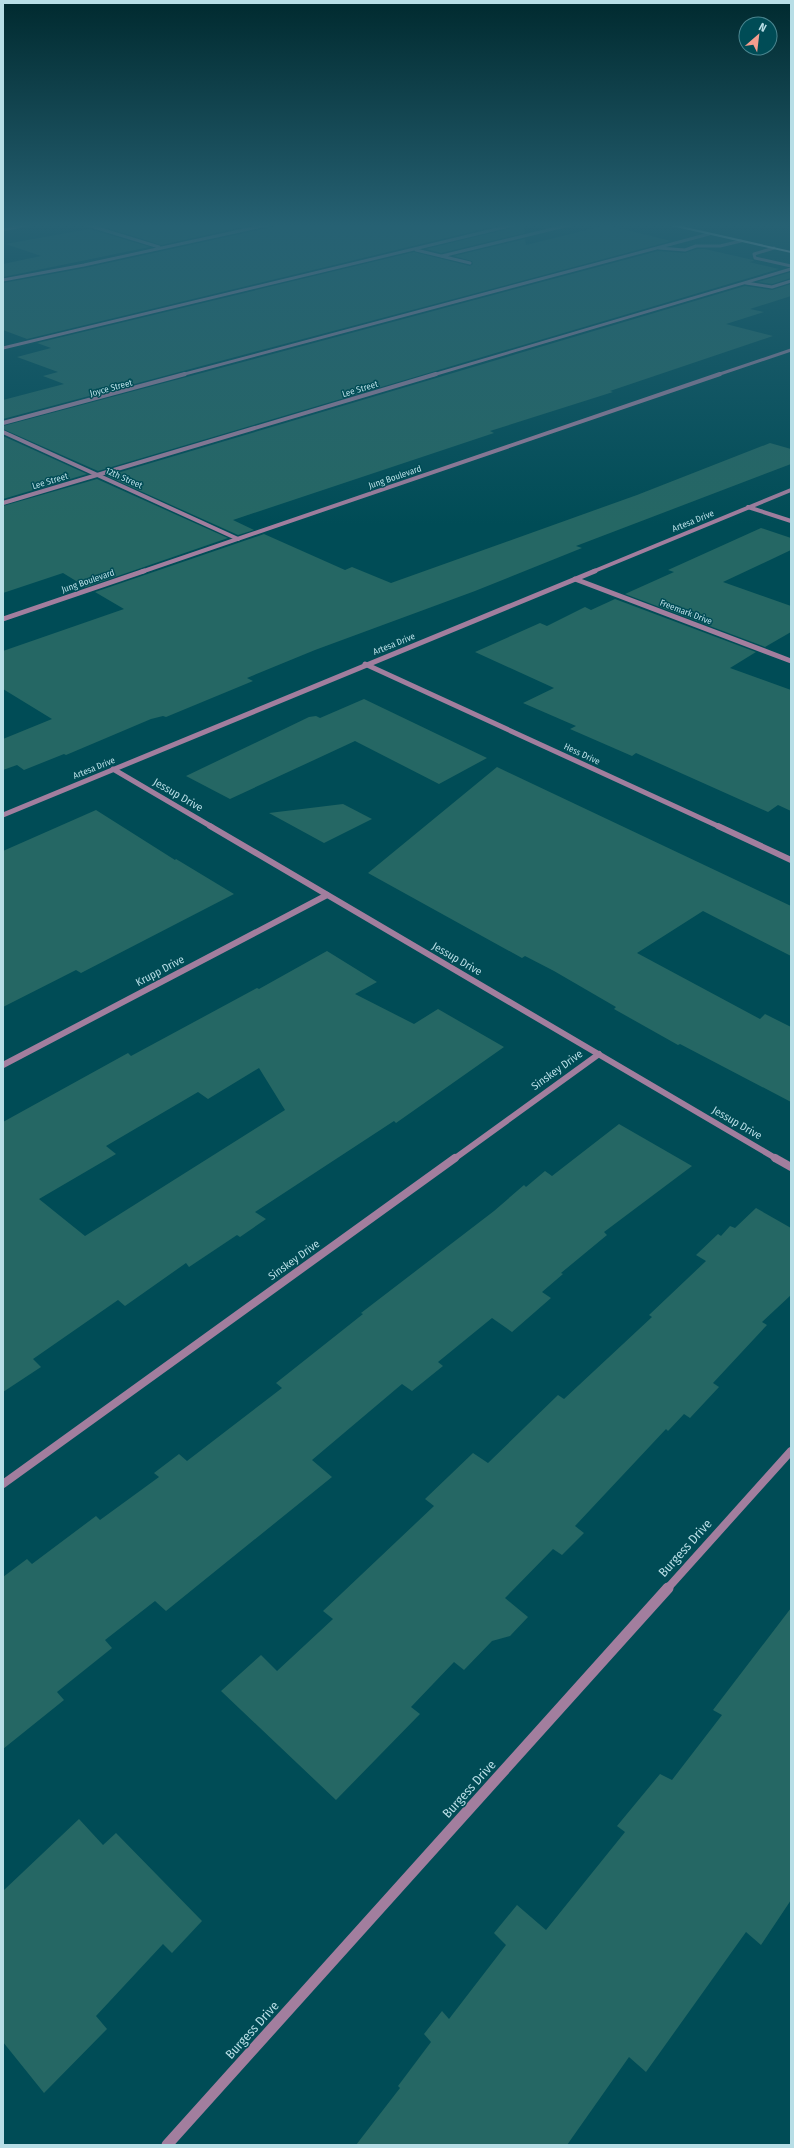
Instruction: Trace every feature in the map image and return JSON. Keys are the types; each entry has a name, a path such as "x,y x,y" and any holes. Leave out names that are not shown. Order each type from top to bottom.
{"street":[{"path":"3,348 106,323"},
{"name":"Joyce Street","path":"3,423 376,323"},
{"name":"Lee Street","path":"3,503 610,323"},
{"name":"Jung Boulevard","path":"3,619 791,350"},
{"name":"12th Street","path":"3,432 238,539"},
{"name":"Artesa Drive","path":"3,815 365,664 791,490"},
{"path":"748,507 791,521"},
{"name":"Freemark Drive","path":"575,579 791,661"},
{"name":"Hess Drive","path":"365,664 791,860"},
{"name":"Jessup Drive","path":"113,769 791,1167"},
{"name":"Krupp Drive","path":"3,1065 327,895"},
{"name":"Sinskey Drive","path":"3,1484 599,1054"},
{"name":"Burgess Drive","path":"167,2145 791,1451"}],"building":[{"path":"3,323 92,323 27,339 3,330"},
{"path":"119,323 362,323 3,419 3,400 64,384 43,376 58,372 17,357 51,348 37,343"},
{"path":"388,323 596,323 98,471 3,429 3,426"},
{"path":"620,323 728,323 726,324 773,336 610,391 613,392 490,431 494,433 233,520 254,530 238,535 107,476"},
{"path":"3,436 87,474 3,499"},
{"path":"770,443 791,449 791,464 576,546 582,548 475,591 315,650 247,678 253,681 166,717 163,716 151,719 66,755 64,754 24,770 17,765 3,770 3,739 52,719 3,689 3,651 124,609 95,592 264,534 345,570 352,567 391,583 637,495"},
{"path":"97,479 228,538 86,587 63,573 3,593 3,506"},
{"path":"761,528 791,538 791,550 723,582 791,606 791,632 765,647 625,594 674,572 668,570"},
{"path":"615,599 756,652 730,668 791,690 791,811 778,805 768,812 636,753 632,756 570,729 576,726 523,703 554,688 475,652 540,623 547,626 585,607 591,610"},
{"path":"364,699 487,758 439,784 355,741 230,799 186,776 309,717 316,716 320,718"},
{"path":"497,767 791,906 791,956 703,911 637,953 760,1019 765,1014 791,1027 791,1102 680,1044 678,1045 614,1009 616,1007 554,971 525,956 522,958 368,873"},
{"path":"343,804 372,819 324,843 269,813"},
{"path":"96,810 175,860 176,859 234,894 81,973 76,970 3,1007 3,851"},
{"path":"327,951 377,982 355,994 414,1024 438,1009 504,1047 396,1123 394,1121 255,1212 266,1219 240,1237 237,1235 189,1267 186,1263 125,1306 118,1300 33,1359 41,1367 3,1392 3,1122 128,1053 131,1056 257,988 259,989","holes":["259,1068 285,1110 85,1236 39,1199 116,1154 106,1146 198,1092 208,1099"]},
{"path":"619,1124 692,1166 604,1232 607,1235 561,1273 563,1274 542,1292 551,1298 512,1332 492,1318 438,1362 443,1366 412,1391 402,1384 312,1460 332,1477 166,1611 155,1601 105,1640 112,1648 57,1692 64,1700 3,1749 3,1577 27,1559 32,1564 96,1516 100,1520 159,1477 154,1473 179,1454 187,1461 282,1388 276,1383 363,1314 361,1313 494,1211 524,1185 526,1187 545,1171 552,1176"},
{"path":"756,1208 791,1228 791,1295 762,1322 767,1325 713,1383 719,1387 690,1418 684,1414 668,1431 666,1429 575,1526 584,1533 562,1555 553,1549 505,1598 528,1617 510,1636 492,1641 464,1670 454,1662 411,1707 420,1714 336,1800 221,1691 261,1655 277,1671 333,1619 323,1611 434,1506 425,1499 473,1453 488,1463 558,1395 564,1399 652,1317 649,1315 706,1261 696,1255 718,1234 721,1236 730,1226 735,1228"},
{"path":"791,1608 791,1900 761,1945 746,1932 646,2072 629,2057 567,2145 356,2145 400,2088 398,2086 431,2042 424,2034 442,2011 449,2019 506,1945 494,1933 517,1905 546,1930 625,1832 617,1826 660,1774 672,1780 722,1715 713,1710"},
{"path":"79,1819 103,1845 116,1833 202,1921 172,1953 163,1944 96,2016 107,2029 44,2093 3,2042 3,1891"}]}
